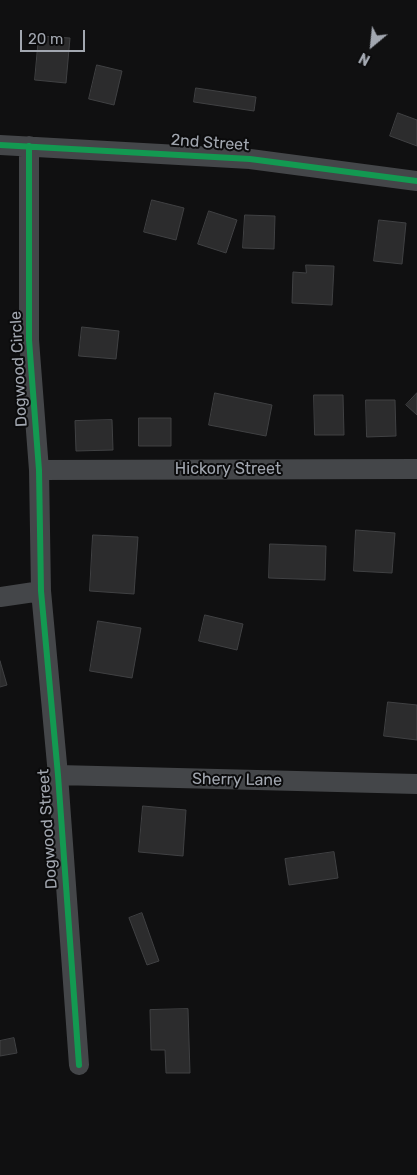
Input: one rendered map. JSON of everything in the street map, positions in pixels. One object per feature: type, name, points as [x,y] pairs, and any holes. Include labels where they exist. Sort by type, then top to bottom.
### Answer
[{"type":"street","name":"2nd Street","points":[[0,145],[250,159],[417,181]]},
{"type":"street","name":"Dogwood Circle","points":[[28,146],[29,340],[39,470],[41,591]]},
{"type":"street","name":"Hickory Street","points":[[39,470],[417,469]]},
{"type":"street","points":[[0,597],[41,591]]},
{"type":"street","name":"Dogwood Street","points":[[41,591],[58,775],[79,1065]]},
{"type":"street","name":"Sherry Lane","points":[[58,775],[417,784]]},
{"type":"building","points":[[39,36],[70,38],[66,83],[35,80]]},
{"type":"building","points":[[97,65],[122,71],[114,105],[89,99]]},
{"type":"building","points":[[196,88],[256,97],[254,111],[194,102]]},
{"type":"building","points":[[398,113],[417,120],[417,146],[390,136]]},
{"type":"building","points":[[152,200],[184,208],[176,240],[144,232]]},
{"type":"building","points":[[209,211],[237,220],[226,253],[198,244]]},
{"type":"building","points":[[245,215],[275,216],[274,249],[243,248]]},
{"type":"building","points":[[379,220],[406,223],[402,264],[374,261]]},
{"type":"building","points":[[306,265],[334,266],[332,305],[292,303],[293,272],[306,273]]},
{"type":"building","points":[[82,327],[119,331],[116,359],[79,356]]},
{"type":"building","points":[[215,393],[272,405],[266,436],[209,425]]},
{"type":"building","points":[[417,393],[417,415],[406,405]]},
{"type":"building","points":[[314,395],[343,395],[344,435],[315,435]]},
{"type":"building","points":[[366,400],[395,400],[396,436],[367,437]]},
{"type":"building","points":[[139,418],[171,418],[171,446],[139,446]]},
{"type":"building","points":[[112,420],[113,450],[76,451],[75,421]]},
{"type":"building","points":[[356,530],[395,533],[392,573],[354,571]]},
{"type":"building","points":[[93,535],[138,537],[134,594],[90,591]]},
{"type":"building","points":[[270,544],[326,546],[325,580],[269,578]]},
{"type":"building","points":[[205,615],[243,624],[237,650],[199,641]]},
{"type":"building","points":[[98,621],[141,628],[132,678],[90,671]]},
{"type":"building","points":[[0,661],[7,685],[0,687]]},
{"type":"building","points":[[388,702],[417,705],[417,740],[384,736]]},
{"type":"building","points":[[143,806],[186,810],[183,856],[139,852]]},
{"type":"building","points":[[334,852],[338,878],[289,885],[285,859]]},
{"type":"building","points":[[142,913],[159,961],[147,965],[129,918]]},
{"type":"building","points":[[188,1009],[190,1073],[166,1073],[165,1050],[151,1050],[150,1010]]},
{"type":"building","points":[[14,1038],[17,1053],[0,1056],[0,1041]]},
{"type":"cycle path","points":[[0,145],[250,159],[417,181]]},
{"type":"cycle path","points":[[29,146],[29,340],[39,470],[41,591],[58,775],[79,1065]]}]
